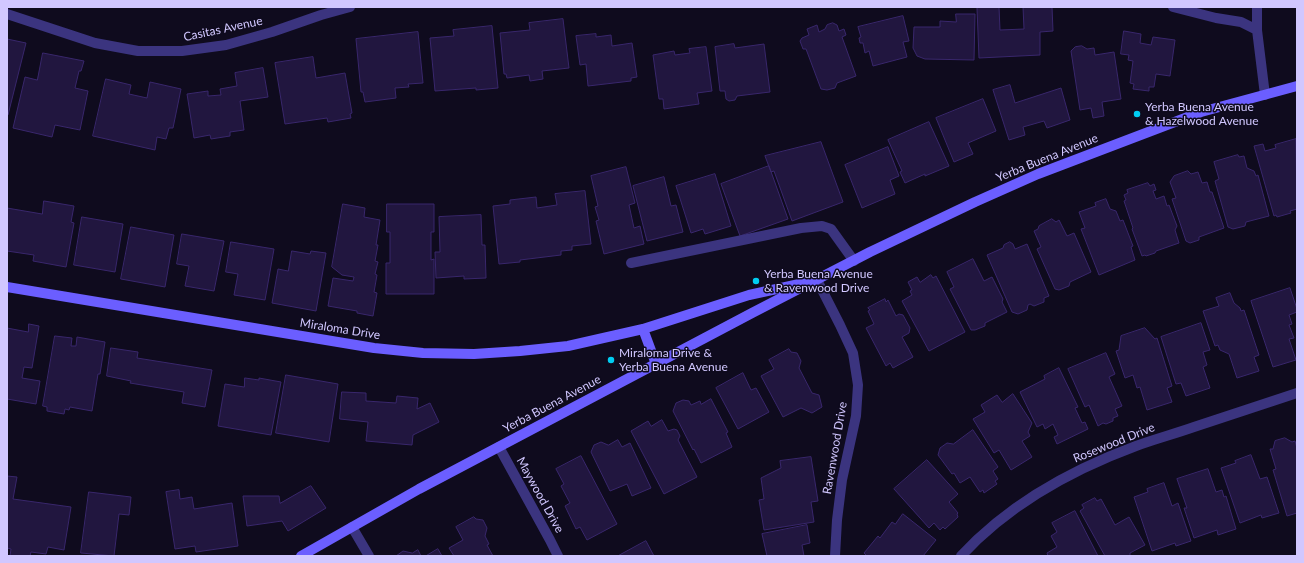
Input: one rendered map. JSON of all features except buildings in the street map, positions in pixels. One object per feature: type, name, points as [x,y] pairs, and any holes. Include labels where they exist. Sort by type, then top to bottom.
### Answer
[{"type":"street","name":"Casitas Avenue","points":[[7,14],[95,43],[138,51],[182,51],[226,45],[350,7]]},
{"type":"street","points":[[1173,7],[1216,18],[1241,22],[1257,30]]},
{"type":"street","points":[[1257,7],[1257,30],[1265,95]]},
{"type":"street","name":"Yerba Buena Avenue","points":[[302,556],[352,526],[758,310],[975,202],[1038,174],[1200,112],[1297,86]]},
{"type":"street","points":[[631,263],[801,228],[822,226],[831,229],[854,261]]},
{"type":"street","name":"Yerba Buena Avenue","points":[[669,320],[749,295],[817,280]]},
{"type":"street","name":"Ravenwood Drive","points":[[817,280],[853,354],[858,385],[856,416],[841,488],[835,556]]},
{"type":"street","name":"Miraloma Drive","points":[[7,287],[325,341],[423,353],[474,354],[568,346],[643,329],[669,320]]},
{"type":"street","points":[[643,329],[656,364]]},
{"type":"street","name":"Rosewood Drive","points":[[961,556],[977,539],[1014,509],[1052,484],[1093,464],[1135,446],[1297,393]]},
{"type":"street","name":"Maywood Drive","points":[[499,447],[558,556]]},
{"type":"street","points":[[352,526],[369,556]]},
{"type":"place","name":"Yerba Buena Avenue & Hazelwood Avenue","points":[[1137,114]]},
{"type":"place","name":"Yerba Buena Avenue & Ravenwood Drive","points":[[756,281]]},
{"type":"place","name":"Miraloma Drive & Yerba Buena Avenue","points":[[611,360]]}]
